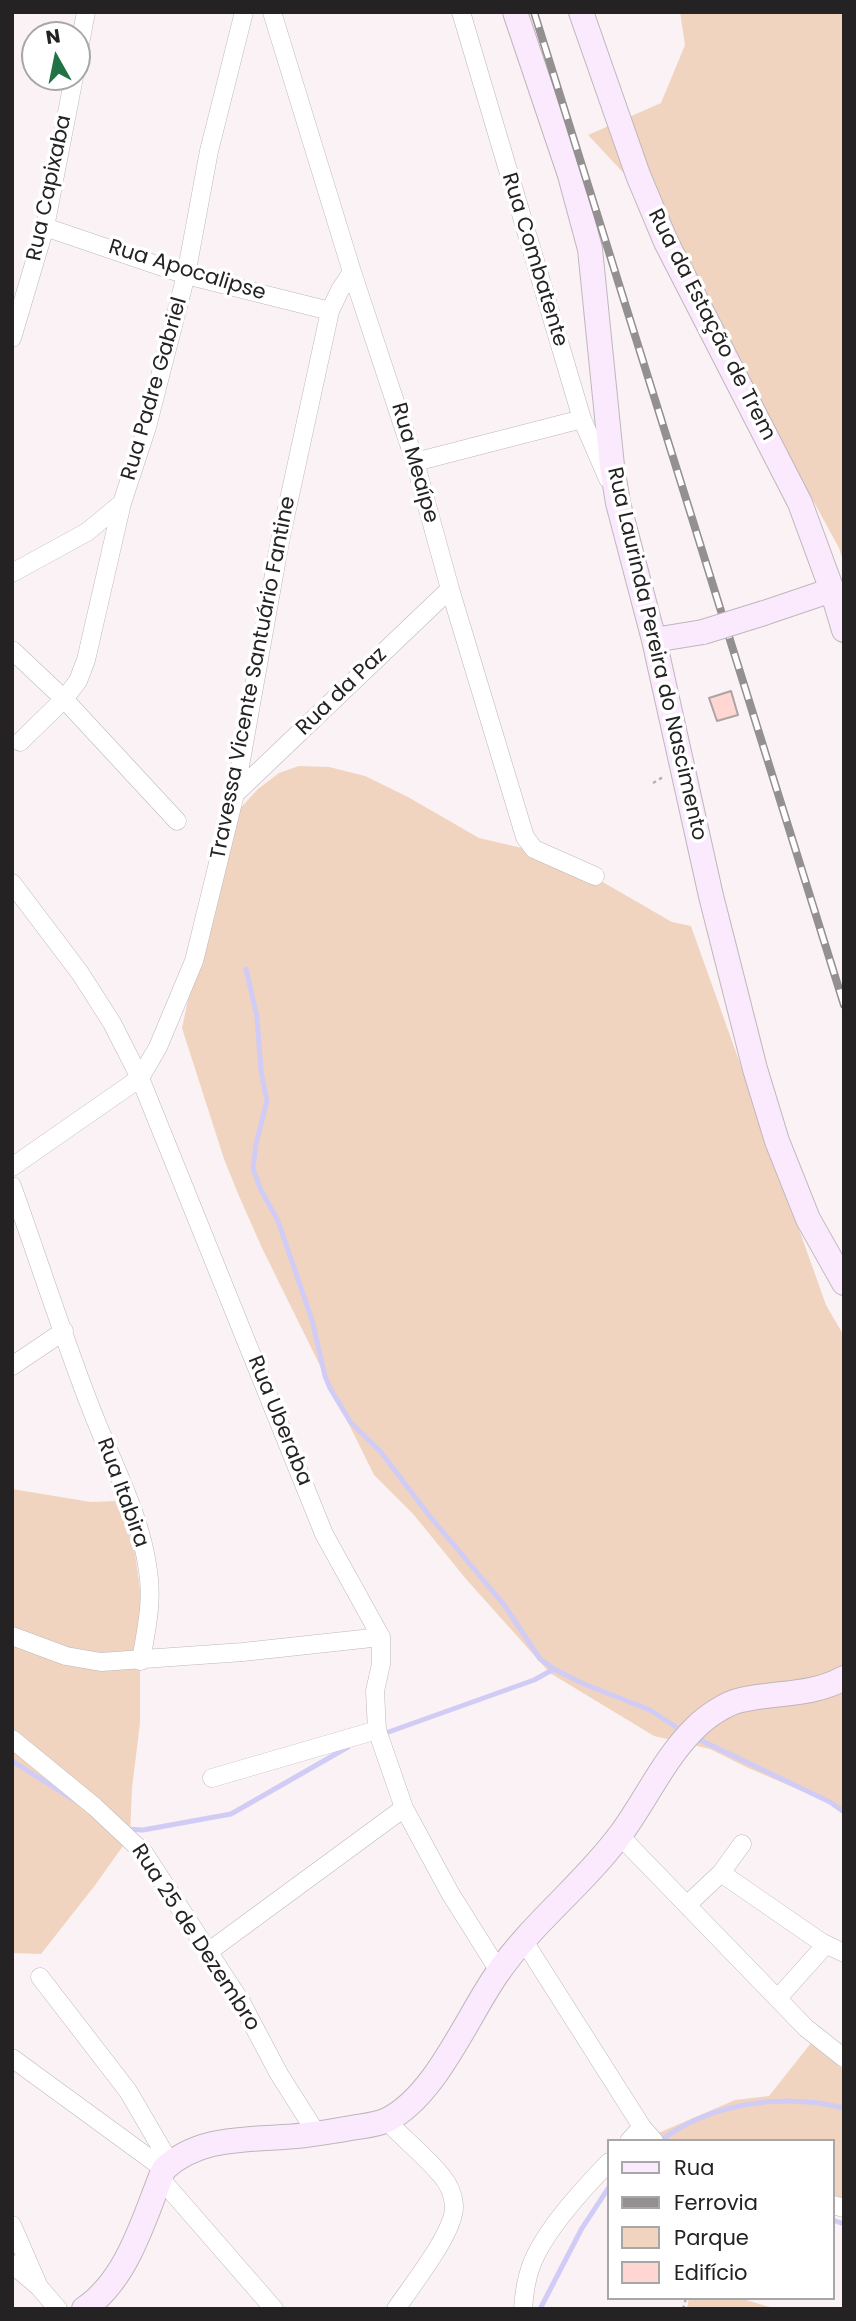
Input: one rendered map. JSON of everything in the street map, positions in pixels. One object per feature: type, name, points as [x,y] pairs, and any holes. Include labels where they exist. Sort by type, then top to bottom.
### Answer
[{"type":"street","name":"Rua Padre Gabriel","points":[[20,742],[64,699],[78,681],[86,660],[122,503],[147,427],[186,275],[209,151],[244,12]]},
{"type":"street","name":"Rua Meaípe","points":[[272,12],[352,272],[415,462],[450,589],[525,836],[534,849],[595,876]]},
{"type":"street","name":"Rua Combatente","points":[[461,12],[582,419],[618,503]]},
{"type":"street","name":"Rua Laurinda Pereira do Nascimento","points":[[515,12],[570,175],[590,249],[618,503],[654,640],[711,897],[755,1069],[777,1141],[808,1219],[844,1283]]},
{"type":"street","name":"Rua da Estação de Trem","points":[[581,12],[638,175],[666,242],[800,502],[844,630]]},
{"type":"street","name":"Rua Capixaba","points":[[12,338],[45,226],[71,91]]},
{"type":"street","name":"Rua Apocalipse","points":[[45,226],[186,275],[330,311]]},
{"type":"street","name":"Travessa Vicente Santuário Fantine","points":[[140,1078],[158,1047],[194,961],[235,794],[280,541],[330,311],[352,272]]},
{"type":"street","points":[[415,462],[582,419]]},
{"type":"street","points":[[12,573],[87,532],[122,503]]},
{"type":"street","name":"Rua da Paz","points":[[235,794],[450,589]]},
{"type":"street","points":[[654,640],[703,632],[832,590]]},
{"type":"street","points":[[12,650],[64,699],[177,821]]},
{"type":"street","name":"Rua Uberaba","points":[[12,883],[80,973],[112,1023],[140,1078],[324,1534],[381,1637]]},
{"type":"street","points":[[12,1167],[140,1078]]},
{"type":"street","name":"Rua Itabira","points":[[12,1186],[91,1409],[134,1514],[143,1544],[151,1602],[141,1661]]},
{"type":"street","points":[[12,1366],[64,1331]]},
{"type":"street","points":[[12,1636],[66,1656],[100,1662],[141,1661],[381,1637],[381,1664],[375,1691],[376,1730],[404,1808],[450,1893],[499,1971]]},
{"type":"street","points":[[84,2309],[92,2304],[115,2277],[133,2244],[164,2170],[202,2146],[227,2140],[317,2134],[387,2121],[411,2103],[435,2077],[499,1971],[528,1947],[620,1836],[668,1761],[696,1726],[738,1700],[785,1695],[831,1685],[844,1678]]},
{"type":"street","points":[[212,1778],[376,1730]]},
{"type":"street","name":"Rua 25 de Dezembro","points":[[12,1739],[95,1807],[144,1853],[242,2002],[279,2074],[317,2134]]},
{"type":"street","points":[[208,1952],[404,1808]]},
{"type":"street","points":[[620,1836],[806,2028],[844,2058]]},
{"type":"street","points":[[688,1904],[721,1873],[742,1844]]},
{"type":"street","points":[[721,1873],[821,1942],[844,1953]]},
{"type":"street","points":[[778,1998],[821,1951],[821,1942]]},
{"type":"street","points":[[528,1947],[648,2134]]},
{"type":"street","points":[[40,1977],[128,2091],[164,2170],[274,2309]]},
{"type":"street","points":[[12,2058],[164,2170]]},
{"type":"street","points":[[387,2121],[442,2175],[450,2188],[454,2207],[448,2229],[435,2253],[396,2309]]},
{"type":"street","points":[[523,2309],[532,2264],[576,2196],[608,2163]]},
{"type":"street","points":[[12,2225],[39,2287]]},
{"type":"street","points":[[12,2264],[39,2287],[58,2309]]},
{"type":"green space","points":[[680,12],[844,12],[844,564],[839,548],[738,363],[663,215],[588,135],[661,103],[685,45]]},
{"type":"green space","points":[[299,766],[329,767],[365,776],[479,838],[526,849],[587,873],[672,922],[691,926],[826,1305],[844,1336],[844,1809],[710,1749],[654,1736],[550,1673],[466,1579],[414,1515],[374,1475],[239,1196],[224,1159],[182,1028],[234,815],[258,789],[279,773]]},
{"type":"green space","points":[[12,1489],[91,1502],[115,1501],[124,1510],[132,1532],[140,1589],[140,1723],[132,1788],[130,1836],[41,1954],[12,1953]]},
{"type":"green space","points":[[811,2043],[844,2070],[844,2201],[835,2199],[835,2139],[661,2139],[656,2134],[735,2100],[769,2096]]},
{"type":"green space","points":[[689,2300],[746,2300],[770,2307],[770,2309],[687,2309]]},
{"type":"building","points":[[731,691],[738,715],[717,721],[709,698]]},
{"type":"waterway","points":[[246,969],[257,1017],[261,1071],[267,1101],[256,1144],[253,1169],[278,1221],[312,1320],[330,1388],[351,1423],[380,1451],[428,1514],[505,1606],[540,1659],[584,1684],[650,1710],[682,1731]]},
{"type":"waterway","points":[[383,1734],[534,1680],[554,1669]]},
{"type":"waterway","points":[[694,1737],[830,1802],[844,1812]]},
{"type":"waterway","points":[[125,1829],[143,1830],[231,1814],[348,1747]]},
{"type":"waterway","points":[[12,1761],[74,1800]]},
{"type":"waterway","points":[[663,2139],[702,2117],[748,2104],[796,2101],[844,2108]]},
{"type":"waterway","points":[[540,2309],[582,2228],[608,2189]]},
{"type":"waterway","points":[[835,2221],[844,2224]]},
{"type":"railway","points":[[534,12],[844,1005]]}]
